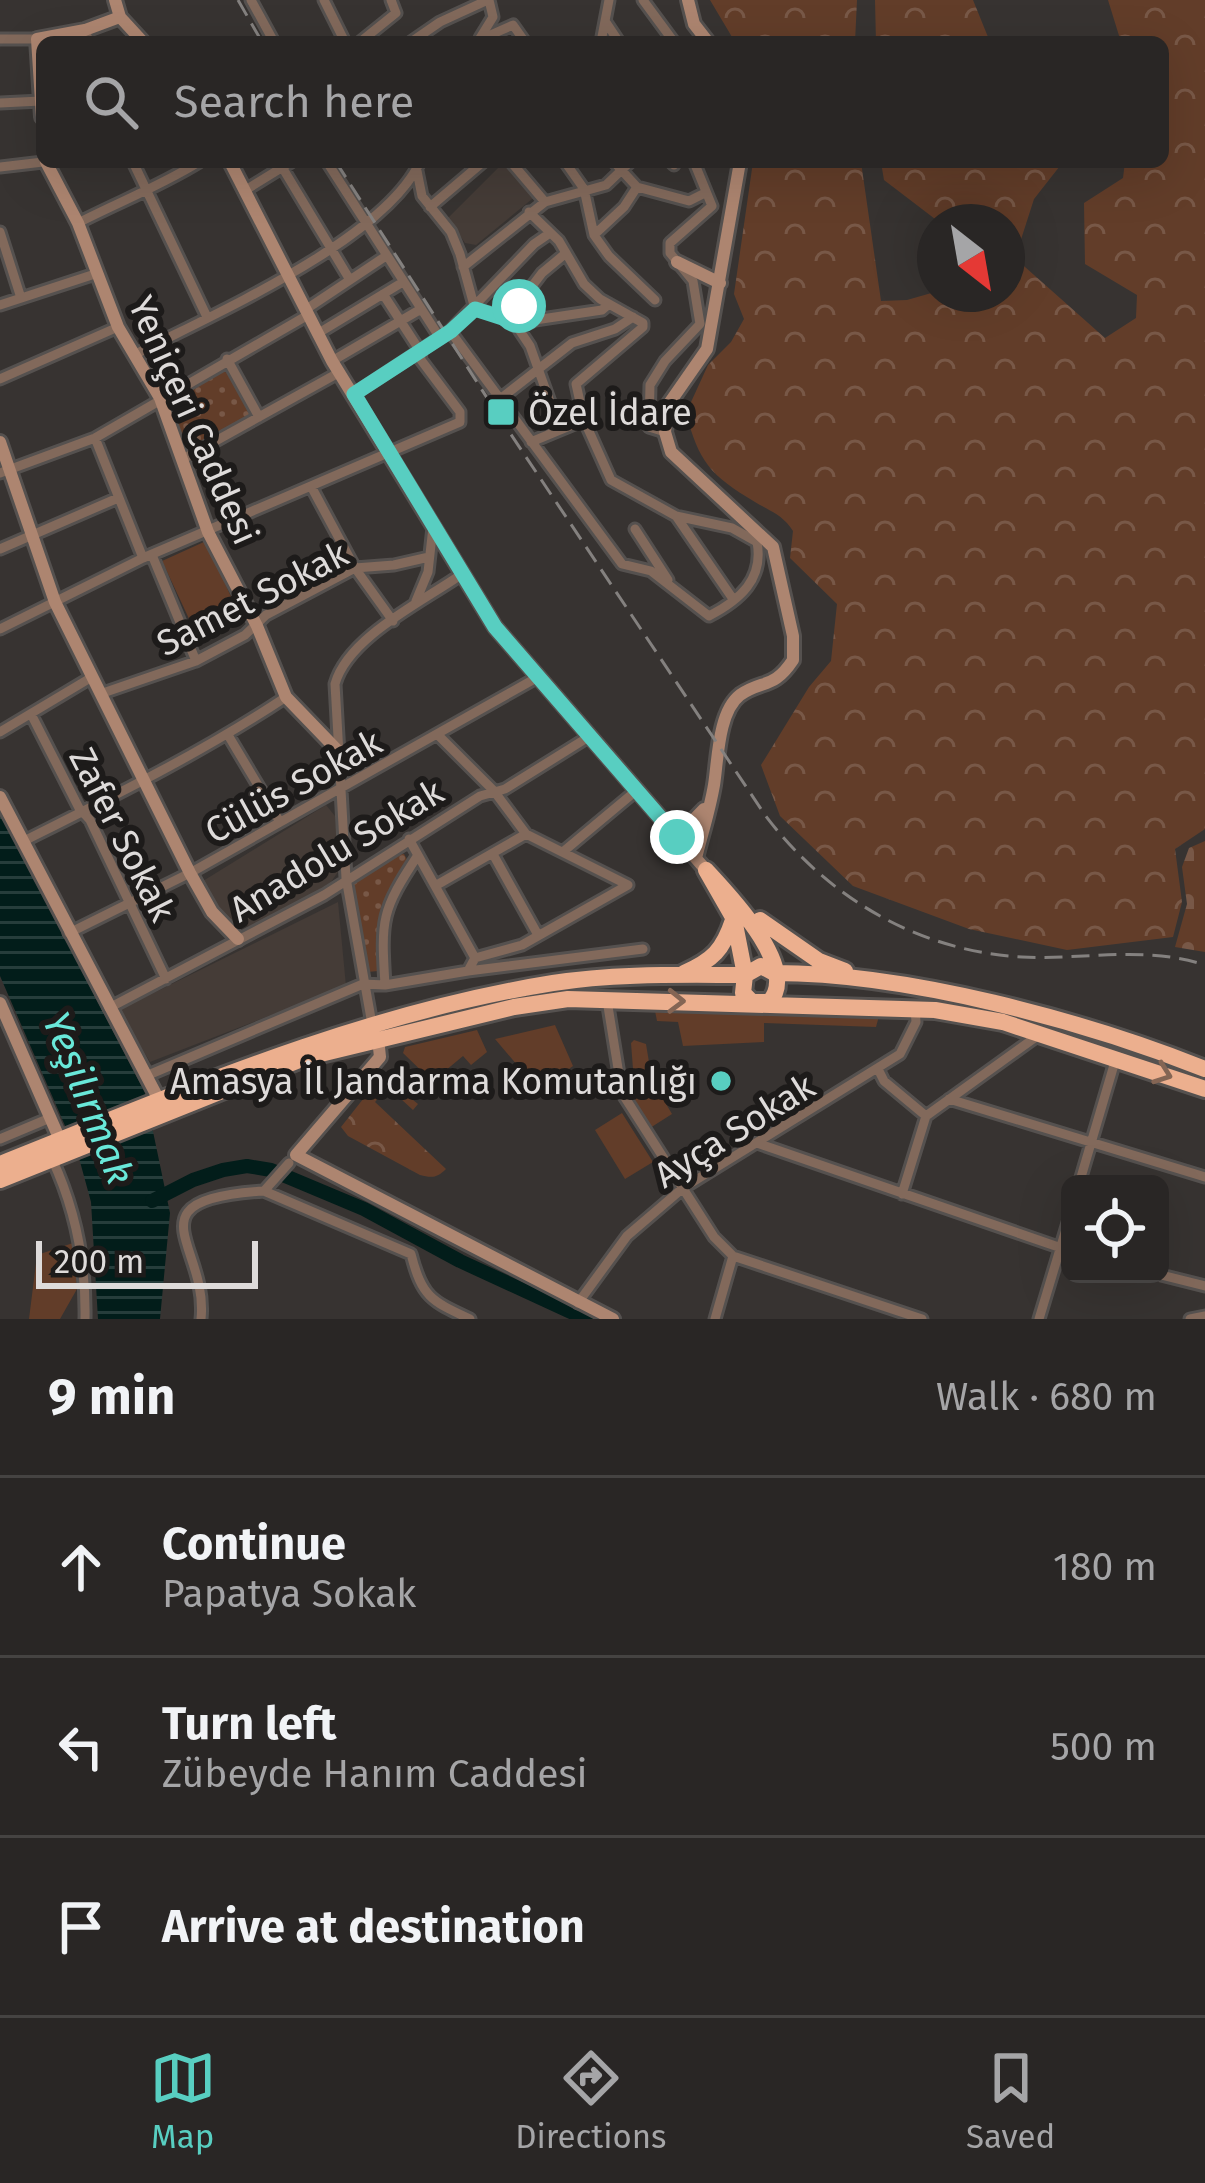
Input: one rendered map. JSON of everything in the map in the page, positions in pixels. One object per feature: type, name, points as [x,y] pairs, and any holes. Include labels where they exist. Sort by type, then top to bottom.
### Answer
[{"type":"highway","points":[[701,864],[760,930],[779,982],[777,993],[761,1004],[743,993],[745,975],[734,920],[701,864]]},
{"type":"highway","points":[[701,864],[772,931],[819,961],[868,980]]},
{"type":"highway","points":[[680,974],[709,962],[723,948],[734,920]]},
{"type":"highway","points":[[0,1164],[66,1143],[155,1104],[375,1031],[555,982],[745,975],[761,966],[774,973],[868,980],[989,1003],[1122,1038],[1205,1069]]},
{"type":"highway","points":[[375,1031],[568,999],[915,1009],[1003,1022],[1205,1089]]},
{"type":"highway","points":[[0,1180],[52,1159],[66,1143]]},
{"type":"street","points":[[115,0],[120,17],[137,36]]},
{"type":"street","points":[[251,0],[271,36]]},
{"type":"street","points":[[324,0],[342,36]]},
{"type":"street","points":[[367,36],[396,13],[391,0]]},
{"type":"street","points":[[420,36],[489,0],[493,17],[481,36]]},
{"type":"street","points":[[602,36],[609,0]]},
{"type":"street","points":[[644,0],[670,36]]},
{"type":"street","points":[[688,0],[703,36]]},
{"type":"street","points":[[87,36],[120,17]]},
{"type":"street","points":[[604,20],[615,36]]},
{"type":"street","points":[[489,36],[513,25],[521,36]]},
{"type":"street","points":[[0,39],[36,39]]},
{"type":"street","points":[[0,103],[36,101]]},
{"type":"street","points":[[0,167],[36,163]]},
{"type":"street","name":"Yeniçeri Caddesi","points":[[48,168],[78,223],[118,327],[160,398],[208,532],[257,626],[286,697],[340,753]]},
{"type":"street","points":[[136,168],[207,317]]},
{"type":"street","points":[[78,223],[188,168]]},
{"type":"street","points":[[233,168],[317,334],[495,627],[701,864]]},
{"type":"street","points":[[244,191],[278,168]]},
{"type":"street","points":[[286,168],[350,280]]},
{"type":"street","points":[[331,168],[440,338]]},
{"type":"street","points":[[134,355],[288,275],[365,223],[404,189],[414,168]]},
{"type":"street","points":[[417,168],[422,196],[451,232],[475,309]]},
{"type":"street","points":[[430,206],[476,168]]},
{"type":"street","points":[[516,168],[545,202]]},
{"type":"street","points":[[570,168],[584,189],[594,235],[609,256],[656,300]]},
{"type":"street","points":[[463,267],[529,212],[545,202],[606,184],[619,168]]},
{"type":"street","points":[[624,168],[637,187],[689,201],[705,193]]},
{"type":"street","points":[[665,432],[649,427],[650,385],[665,361],[700,324],[693,281],[670,253],[670,243],[712,206],[696,168]]},
{"type":"street","points":[[701,864],[719,738],[732,706],[740,695],[771,685],[793,659],[793,636],[772,547],[671,452],[665,432],[668,405],[706,349],[739,168]]},
{"type":"street","points":[[594,235],[624,207],[637,187]]},
{"type":"street","points":[[529,212],[550,232],[584,284],[642,322],[643,327],[576,384],[584,420],[611,480],[676,516],[732,528],[772,547]]},
{"type":"street","points":[[0,232],[21,298]]},
{"type":"street","points":[[354,394],[451,331],[550,232]]},
{"type":"street","points":[[506,319],[534,282],[566,253]]},
{"type":"street","points":[[4,471],[95,438],[155,406],[160,398],[306,312],[386,256]]},
{"type":"street","points":[[677,262],[720,284]]},
{"type":"street","points":[[0,305],[98,273]]},
{"type":"street","points":[[317,334],[403,282]]},
{"type":"street","points":[[0,629],[147,556],[390,455],[463,419],[421,361],[420,351],[383,295]]},
{"type":"street","points":[[518,328],[602,310],[609,304]]},
{"type":"street","points":[[519,306],[534,321]]},
{"type":"street","points":[[185,458],[259,417],[421,309]]},
{"type":"street","points":[[475,309],[518,328],[538,367],[560,430]]},
{"type":"street","points":[[500,399],[572,343],[615,329],[633,317]]},
{"type":"street","points":[[0,379],[118,327]]},
{"type":"street","points":[[451,331],[622,564],[651,571],[709,616],[757,577],[757,542]]},
{"type":"street","points":[[227,359],[259,417]]},
{"type":"street","points":[[531,442],[584,420]]},
{"type":"street","points":[[95,438],[118,498],[196,662]]},
{"type":"street","points":[[0,442],[4,471],[55,602],[190,874],[212,912],[238,939]]},
{"type":"street","points":[[312,488],[355,568],[393,621]]},
{"type":"street","points":[[0,548],[118,498]]},
{"type":"street","points":[[676,516],[733,599]]},
{"type":"street","points":[[409,610],[420,595],[433,527]]},
{"type":"street","points":[[635,529],[673,587]]},
{"type":"street","name":"Samet Sokak","points":[[100,694],[196,662],[257,626],[266,615],[355,568],[430,557]]},
{"type":"street","points":[[267,1187],[380,1058],[346,878],[335,684],[340,665],[355,647],[462,574]]},
{"type":"street","points":[[0,732],[92,677]]},
{"type":"street","name":"Cülüs Sokak","points":[[69,933],[190,874],[538,677]]},
{"type":"street","points":[[24,841],[144,782],[286,697]]},
{"type":"street","name":"Zafer Sokak","points":[[31,714],[91,820],[166,979]]},
{"type":"street","points":[[437,734],[494,791],[526,834],[628,884],[522,944],[475,958],[468,971]]},
{"type":"street","points":[[228,735],[280,822]]},
{"type":"street","name":"Anadolu Sokak","points":[[109,1008],[309,904],[409,839],[505,789],[590,736]]},
{"type":"street","points":[[564,851],[637,790]]},
{"type":"street","points":[[0,797],[146,1076],[155,1104]]},
{"type":"street","points":[[677,837],[709,803]]},
{"type":"street","points":[[435,886],[526,834]]},
{"type":"street","points":[[409,839],[475,958]]},
{"type":"street","points":[[385,985],[381,927],[393,893],[418,855]]},
{"type":"street","points":[[494,856],[538,935]]},
{"type":"street","points":[[146,1076],[363,984],[385,985],[643,949]]},
{"type":"street","points":[[607,1000],[622,1094],[714,1238],[733,1256],[921,1319]]},
{"type":"street","points":[[0,1003],[50,1118],[66,1143]]},
{"type":"street","name":"Ayça Sokak","points":[[578,1303],[627,1236],[683,1188],[900,1054],[916,1022],[915,1009]]},
{"type":"street","points":[[902,1194],[926,1116],[1040,1034]]},
{"type":"street","points":[[1082,1175],[1116,1058]]},
{"type":"street","points":[[879,1071],[884,1081],[926,1116]]},
{"type":"street","points":[[949,1100],[1205,1177]]},
{"type":"street","points":[[0,1139],[50,1118]]},
{"type":"street","points":[[757,1143],[1061,1249]]},
{"type":"street","points":[[52,1159],[77,1227],[86,1319]]},
{"type":"street","points":[[292,1159],[613,1319]]},
{"type":"street","points":[[202,1319],[201,1292],[182,1236],[187,1214],[222,1194],[267,1187],[411,1254],[417,1279],[430,1300],[470,1319]]},
{"type":"street","points":[[715,1319],[733,1256]]},
{"type":"street","points":[[1039,1319],[1061,1261]]},
{"type":"street","points":[[1169,1277],[1205,1286]]},
{"type":"street","points":[[869,1319],[874,1304]]},
{"type":"street","points":[[1190,1319],[1205,1316]]},
{"type":"shaded area","points":[[498,168],[510,168],[537,195],[476,245],[465,243],[448,218]]},
{"type":"shaded area","points":[[326,805],[335,816],[340,869],[331,882],[267,924],[249,926],[224,918],[203,881]]},
{"type":"shaded area","points":[[338,902],[346,986],[150,1062],[119,1010]]},
{"type":"green space","points":[[710,0],[857,0],[855,36],[731,36]]},
{"type":"green space","points":[[875,0],[973,0],[988,36],[876,36]]},
{"type":"green space","points":[[1108,0],[1205,0],[1205,829],[1175,849],[1182,902],[1173,937],[1067,950],[969,929],[853,886],[780,816],[761,765],[809,687],[831,661],[837,604],[790,558],[793,531],[785,521],[727,484],[708,466],[686,413],[708,365],[731,342],[744,319],[734,294],[752,168],[862,168],[881,301],[917,297],[917,312],[1025,312],[1025,267],[1105,338],[1136,318],[1137,295],[1085,264],[1084,203],[1123,178],[1124,168],[1169,168],[1169,36],[1119,36]]},
{"type":"green space","points":[[882,168],[1058,168],[1034,199],[1025,227],[1025,204],[917,205],[884,180]]},
{"type":"green space","points":[[219,370],[228,373],[251,409],[251,417],[187,448],[167,406],[169,398]]},
{"type":"green space","points":[[206,541],[241,619],[198,638],[162,561]]},
{"type":"green space","points":[[1205,841],[1205,952],[1175,947],[1187,904],[1182,867],[1189,848]]},
{"type":"green space","points":[[399,854],[409,863],[382,914],[378,971],[367,972],[352,881]]},
{"type":"green space","points":[[655,1011],[879,1016],[876,1027],[764,1023],[764,1042],[683,1046],[678,1022],[657,1021]]},
{"type":"green space","points":[[555,1025],[573,1066],[539,1091],[495,1039]]},
{"type":"green space","points":[[477,1030],[487,1052],[471,1065],[463,1056],[445,1071],[449,1078],[438,1087],[403,1053],[405,1047]]},
{"type":"green space","points":[[634,1040],[646,1044],[652,1080],[672,1114],[650,1128],[625,1073],[633,1069]]},
{"type":"green space","points":[[382,1075],[418,1104],[413,1110],[388,1087],[375,1102],[446,1169],[440,1174],[420,1175],[348,1136],[341,1127]]},
{"type":"green space","points":[[622,1113],[653,1162],[625,1179],[595,1130]]},
{"type":"green space","points":[[73,1243],[77,1289],[60,1319],[29,1319],[37,1255]]},
{"type":"water","name":"Yeşilırmak","points":[[0,813],[145,1093],[170,1213],[160,1319],[98,1319],[91,1202],[79,1158],[0,976]]},
{"type":"waterway","points":[[152,1201],[223,1170],[247,1166],[271,1170],[364,1209],[460,1261],[586,1319]]},
{"type":"railway","points":[[238,0],[259,36]]},
{"type":"railway","points":[[340,168],[765,815],[817,871],[877,915],[946,944],[983,953],[1022,957],[1137,954],[1205,965]]},
{"type":"place","name":"Özel İdare","points":[[501,412]]},
{"type":"place","name":"Amasya İl Jandarma Komutanlığı","points":[[721,1081]]},
{"type":"route","points":[[519,306],[506,319],[475,309],[451,331],[354,394],[495,627],[677,837]]}]
